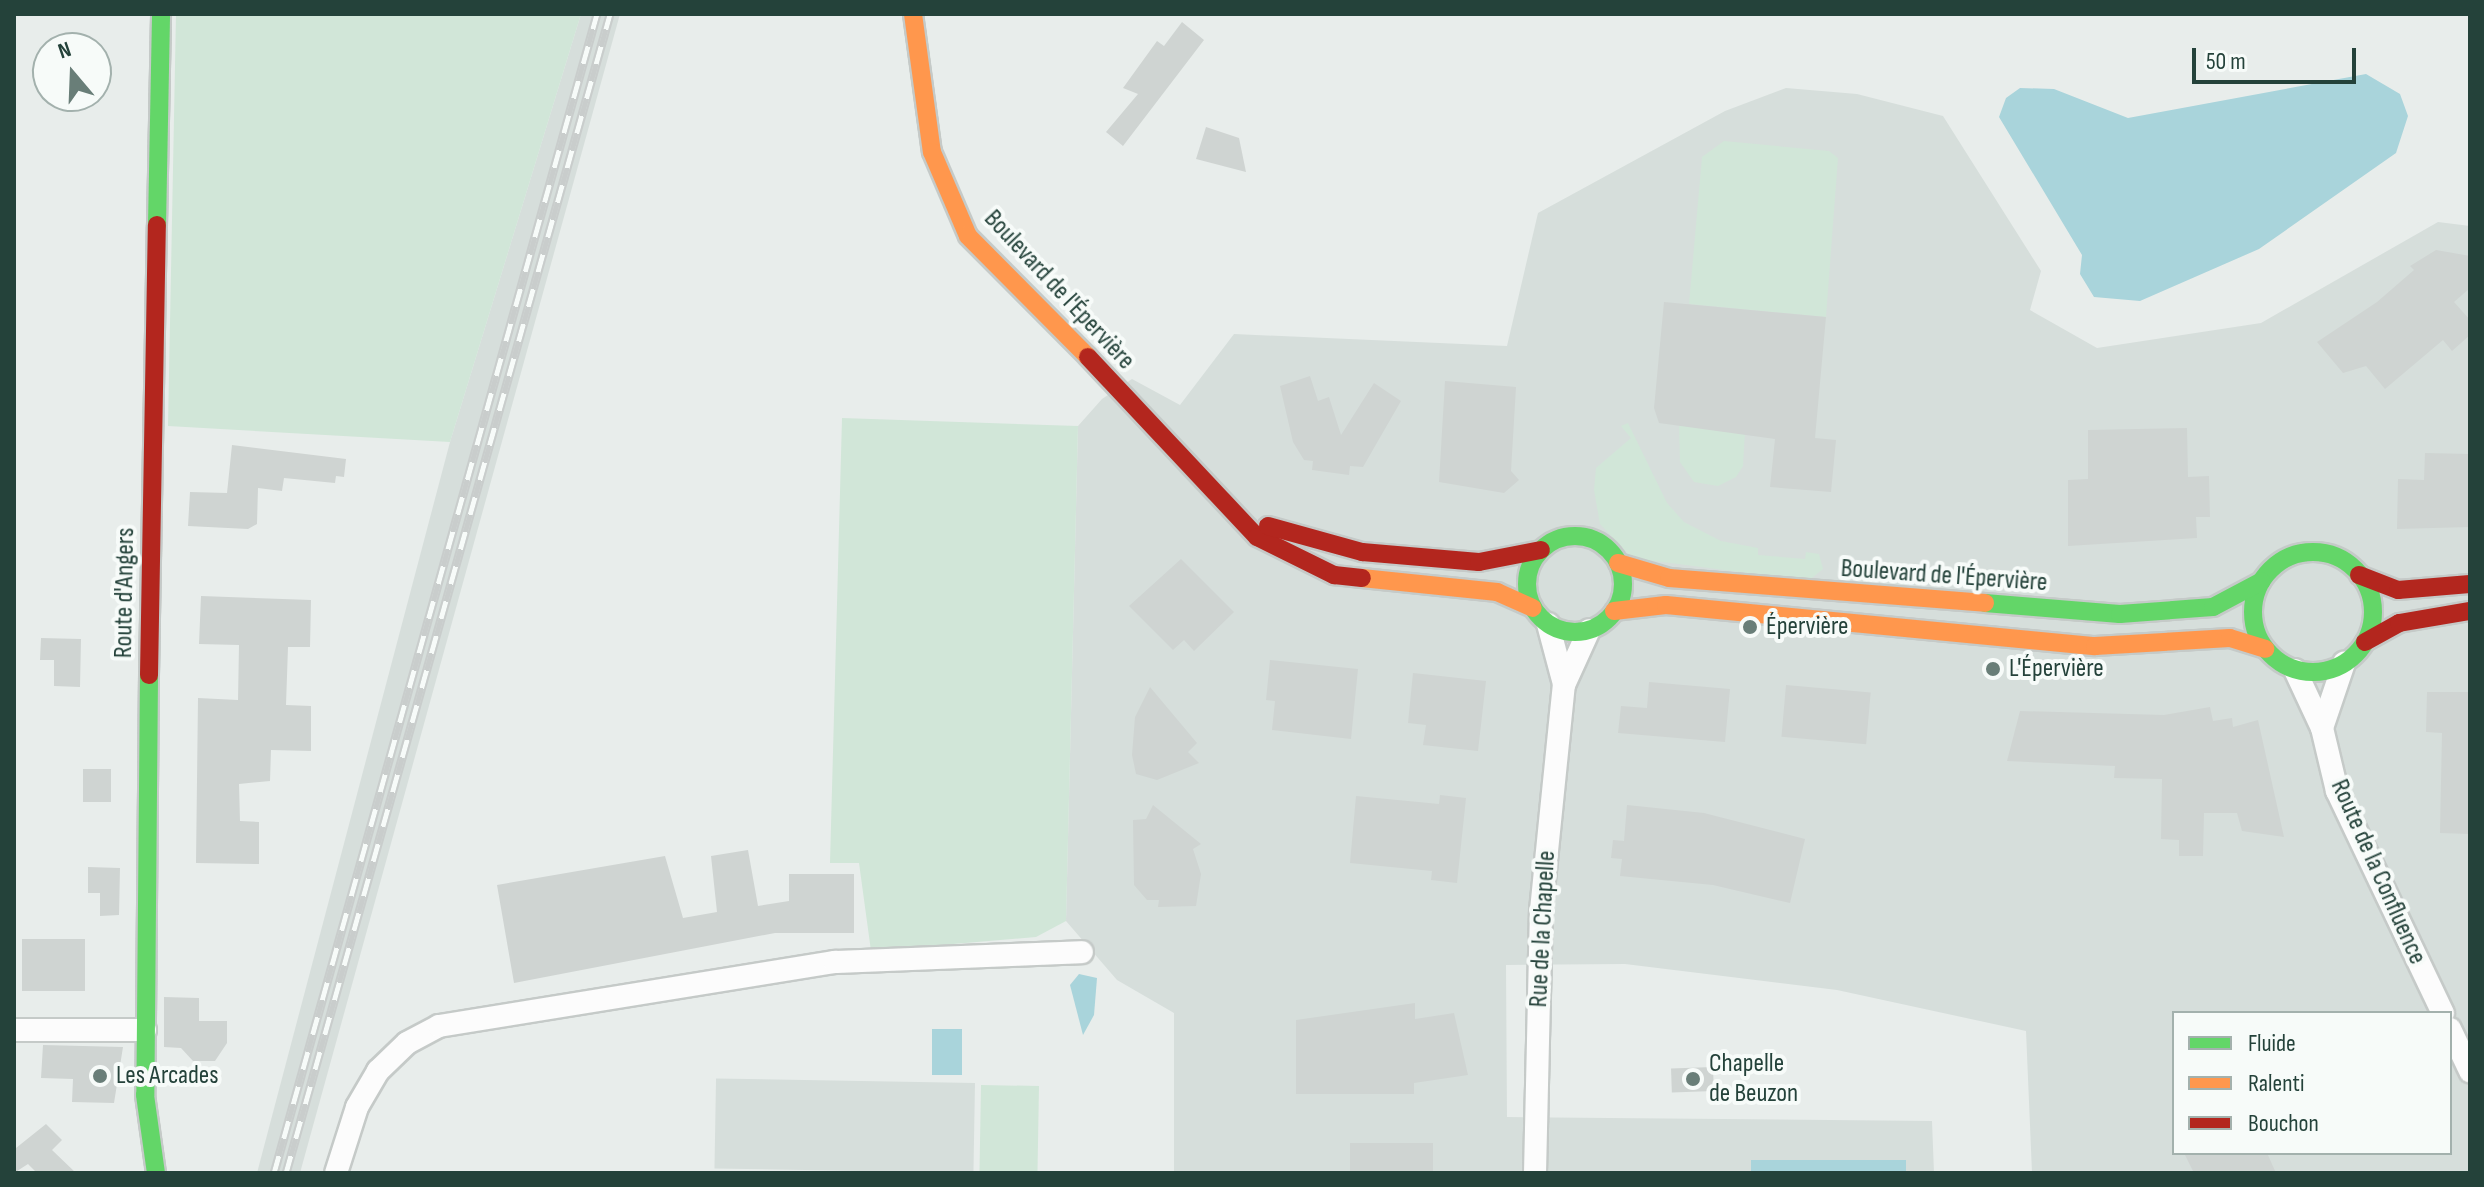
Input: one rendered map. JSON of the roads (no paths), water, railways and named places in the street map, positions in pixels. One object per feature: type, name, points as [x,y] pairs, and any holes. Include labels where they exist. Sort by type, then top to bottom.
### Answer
[{"type":"street","name":"Route d'Angers","points":[[156,1173],[146,1106],[145,1030],[161,14]]},
{"type":"street","name":"Boulevard de l'Épervière","points":[[913,14],[932,152],[968,236],[1240,512],[1257,537],[1314,568],[1359,580],[1497,592],[1540,616]]},
{"type":"street","name":"Boulevard de l'Épervière","points":[[1240,512],[1309,542],[1362,552],[1479,562],[1541,550]]},
{"type":"street","points":[[1582,536],[1603,545],[1618,563],[1623,587],[1614,611],[1589,630],[1540,616],[1527,578],[1541,550],[1560,538],[1582,536]]},
{"type":"street","points":[[2470,584],[2398,590],[2359,575],[2337,558],[2310,553],[2283,561],[2262,581],[2253,616],[2265,649],[2295,670],[2324,671],[2344,663],[2365,642],[2399,623],[2470,611]]},
{"type":"street","name":"Boulevard de l'Épervière","points":[[1618,563],[1669,578],[2120,614],[2213,607],[2262,581]]},
{"type":"street","points":[[2359,575],[2372,607],[2365,642]]},
{"type":"street","name":"Boulevard de l'Épervière","points":[[1614,611],[1666,605],[2095,646],[2230,638],[2265,649]]},
{"type":"street","name":"Rue de la Chapelle","points":[[1540,616],[1564,685]]},
{"type":"street","name":"Rue de la Chapelle","points":[[1535,1173],[1540,932],[1564,685],[1589,630]]},
{"type":"street","points":[[2322,728],[2344,663]]},
{"type":"street","name":"Route de la Confluence","points":[[2295,670],[2322,728],[2337,791],[2442,1011]]},
{"type":"street","points":[[336,1173],[357,1107],[378,1071],[407,1043],[439,1026],[835,962],[1082,952]]},
{"type":"street","points":[[14,1030],[145,1030]]},
{"type":"street","points":[[2452,1033],[2470,1071]]},
{"type":"water","points":[[2366,74],[2400,94],[2408,116],[2396,153],[2259,249],[2140,301],[2094,297],[2080,274],[2082,255],[1999,117],[2006,98],[2020,88],[2054,89],[2128,118]]},
{"type":"water","points":[[1079,974],[1097,978],[1094,1015],[1083,1035],[1070,985]]},
{"type":"water","points":[[932,1029],[962,1029],[962,1075],[932,1075]]},
{"type":"water","points":[[1751,1160],[1906,1160],[1906,1173],[1751,1173]]},
{"type":"railway","points":[[274,1173],[597,14]]},
{"type":"railway","points":[[286,1173],[610,14]]},
{"type":"place","name":"Épervière","points":[[1750,627]]},
{"type":"place","name":"L'Épervière","points":[[1993,669]]},
{"type":"place","name":"Les Arcades","points":[[100,1076]]},
{"type":"place","name":"Chapelle de Beuzon","points":[[1693,1079]]}]
